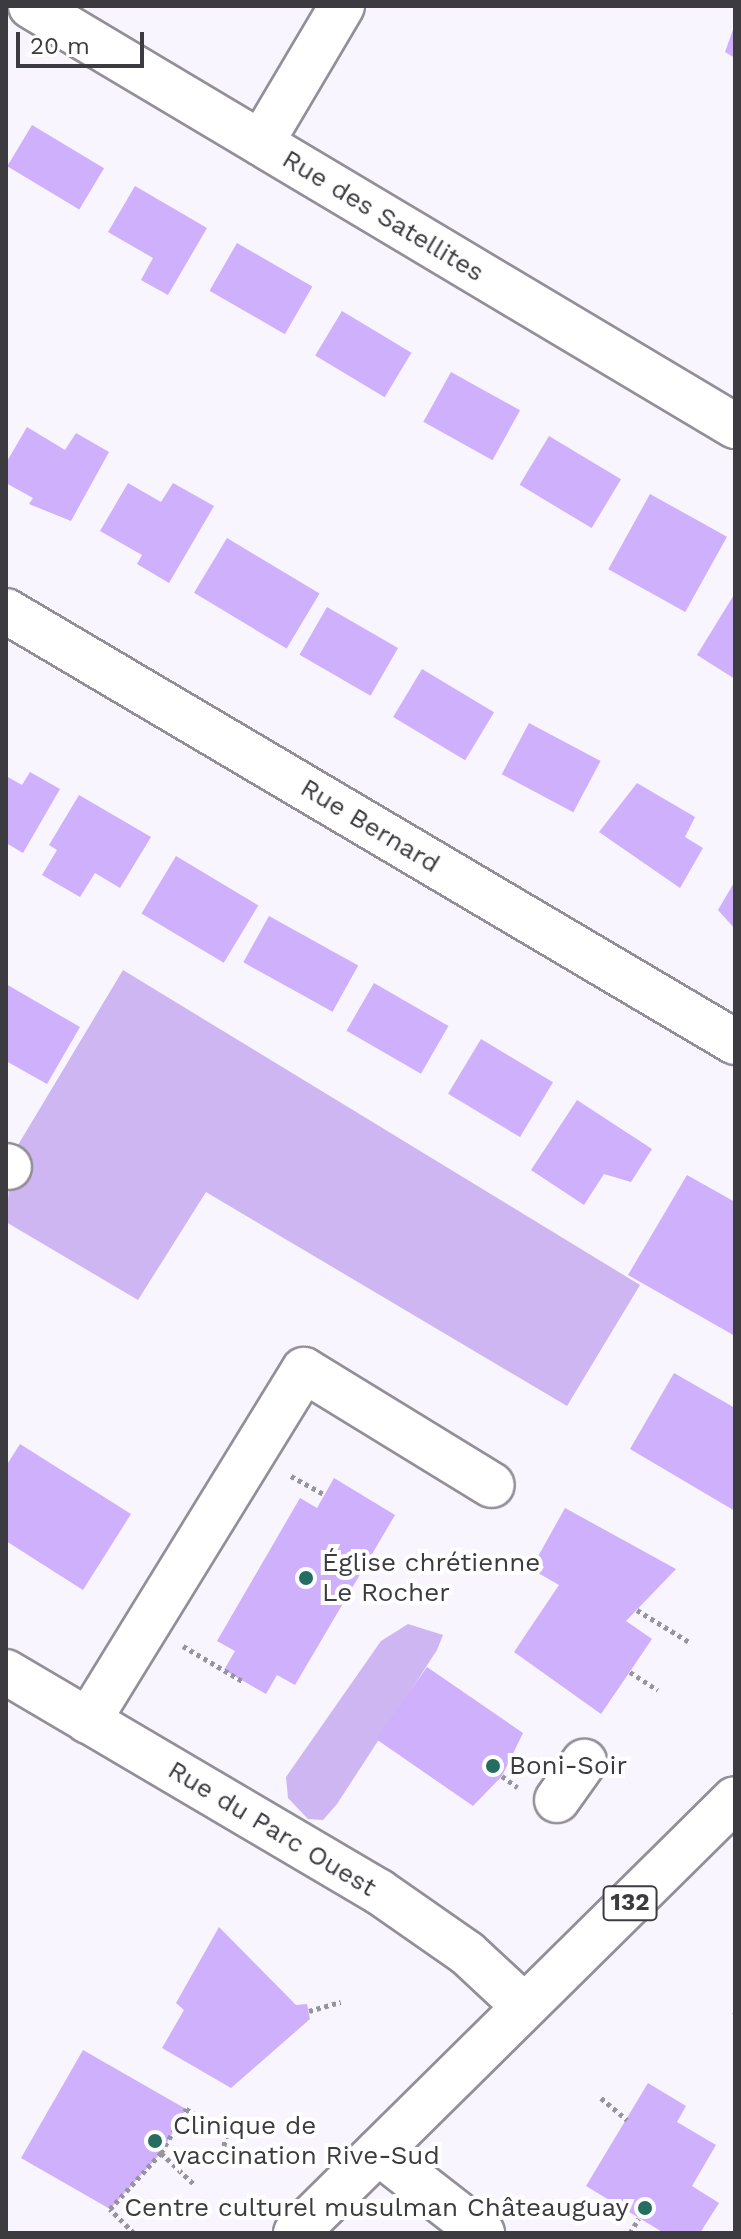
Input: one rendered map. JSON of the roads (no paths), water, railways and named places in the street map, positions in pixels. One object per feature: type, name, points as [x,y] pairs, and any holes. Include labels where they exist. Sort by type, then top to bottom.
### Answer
[{"type":"main road","name":"Rue des Satellites","points":[[31,6],[735,426]]},
{"type":"main road","points":[[261,143],[342,6]]},
{"type":"main road","name":"Rue Bernard","points":[[6,611],[735,1042]]},
{"type":"main road","points":[[88,1721],[304,1370],[492,1485]]},
{"type":"main road","name":"Rue du Parc Ouest","points":[[6,1672],[378,1891],[467,1953],[524,2006]]},
{"type":"main road","points":[[557,1800],[584,1762]]},
{"type":"main road","name":"132","points":[[296,2233],[735,1799]]},
{"type":"main road","points":[[378,2152],[482,2233]]},
{"type":"place","name":"Église chrétienne Le Rocher","points":[[306,1578]]},
{"type":"place","name":"Boni-Soir","points":[[493,1766]]},
{"type":"place","name":"Clinique de vaccination Rive-Sud","points":[[155,2141]]},
{"type":"place","name":"Centre culturel musulman Châteauguay","points":[[645,2208]]}]
